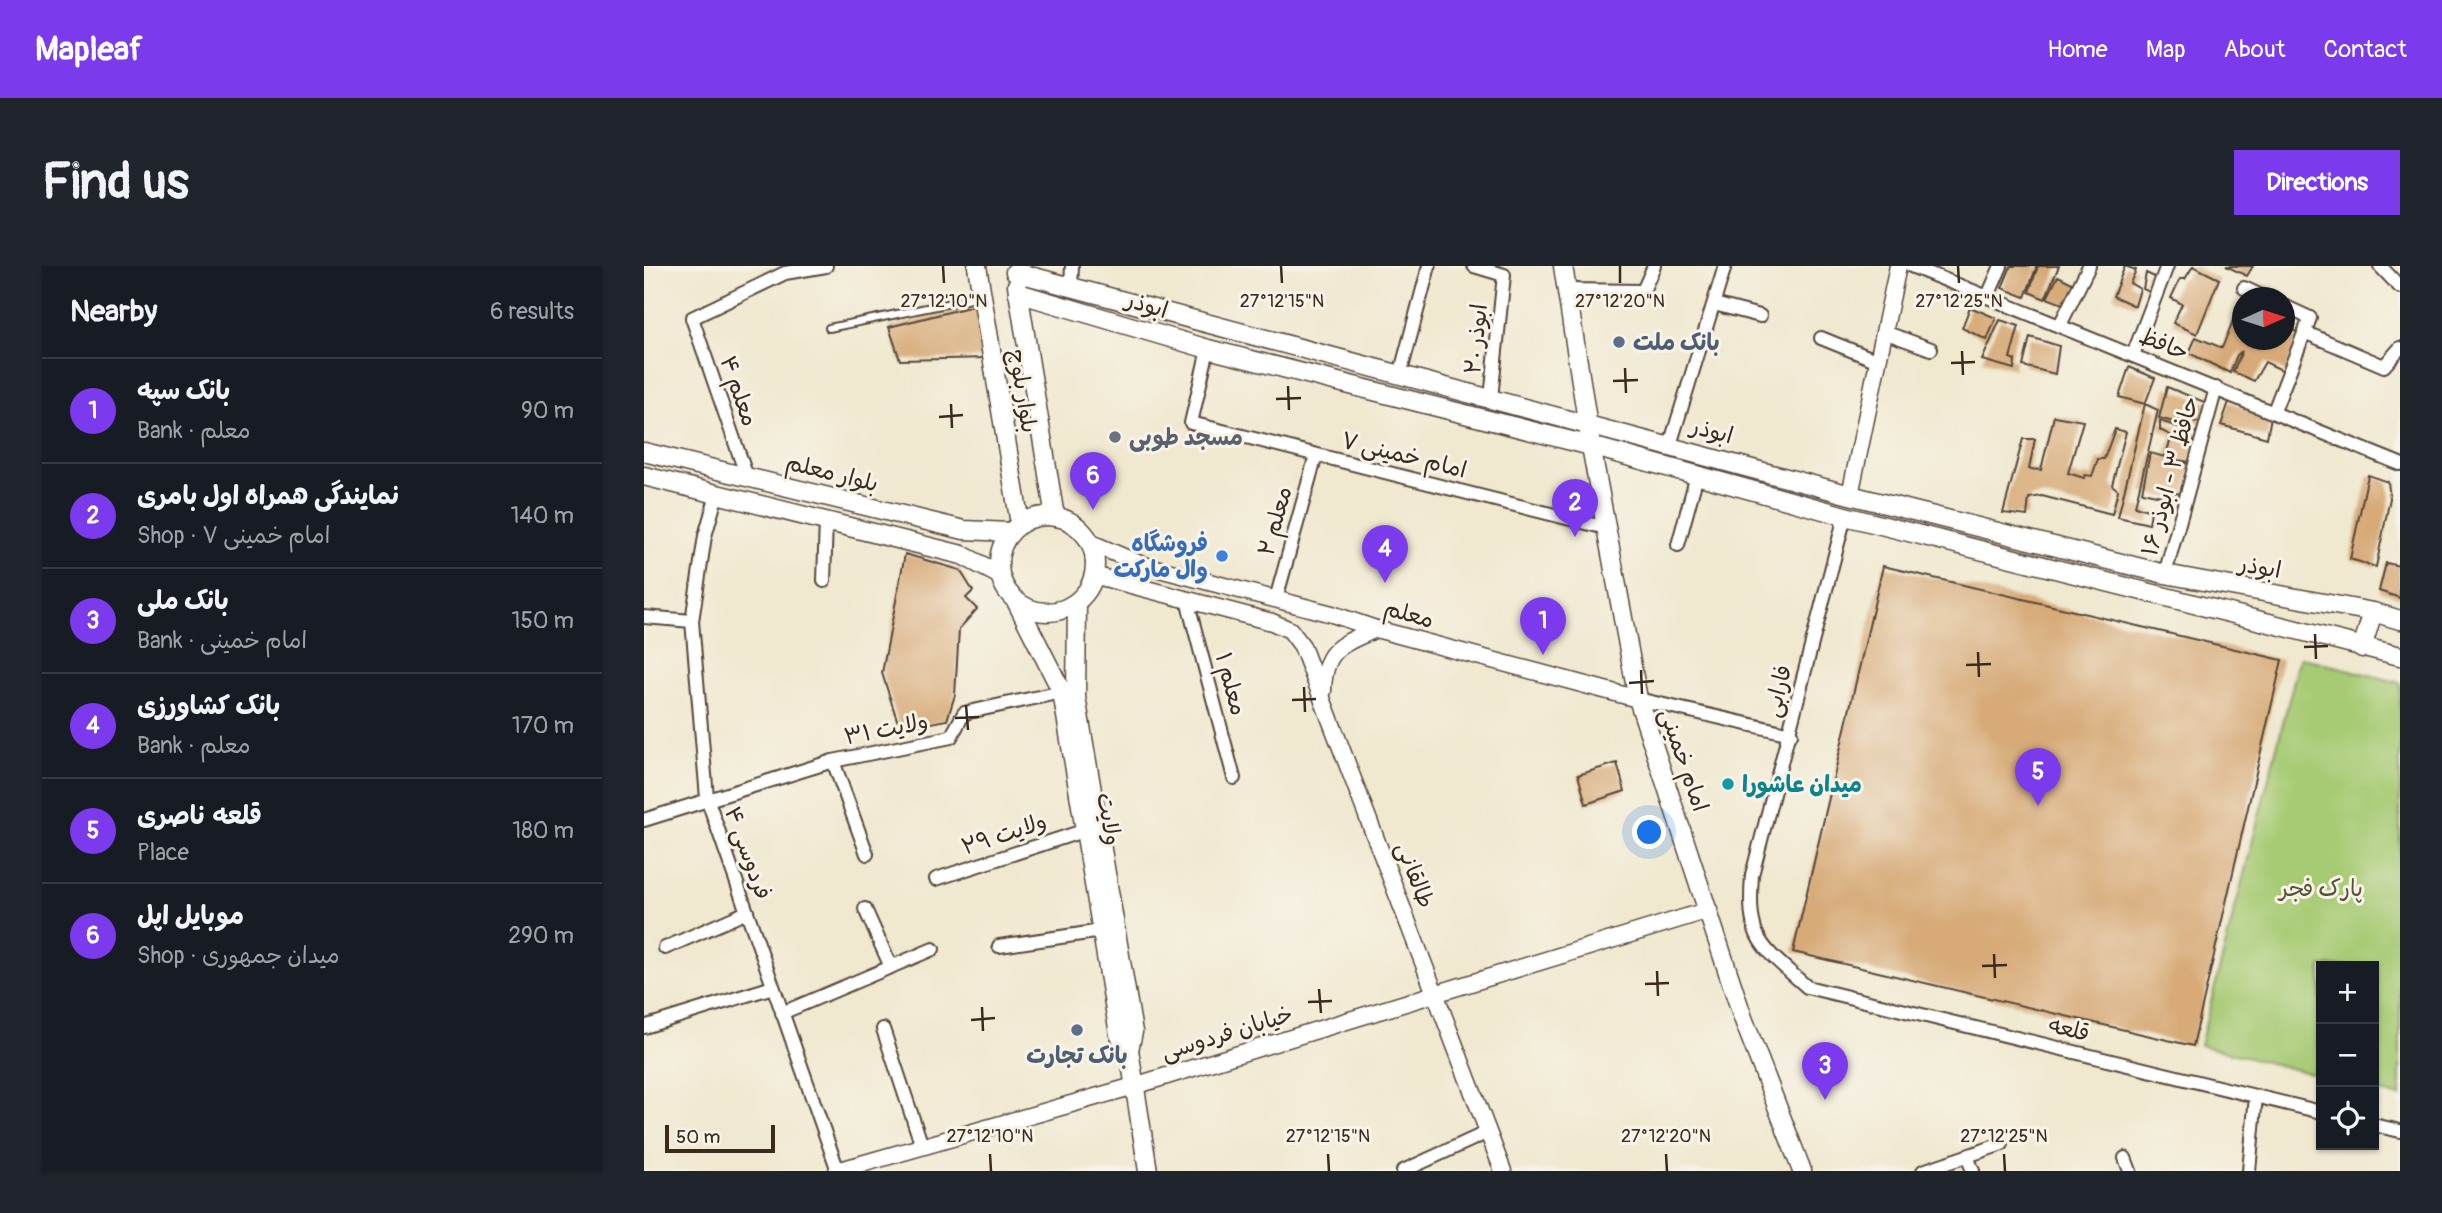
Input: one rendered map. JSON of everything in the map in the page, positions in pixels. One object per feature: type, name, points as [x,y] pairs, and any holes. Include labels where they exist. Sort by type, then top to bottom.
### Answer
[{"type":"main road","name":"بلوار بلوچ","points":[[977,266],[1015,528]]},
{"type":"main road","name":"امام خمینی","points":[[1563,266],[1591,446],[1638,699],[1743,1018],[1802,1171]]},
{"type":"main road","name":"بلوار بلوچ","points":[[1014,269],[1055,517]]},
{"type":"main road","name":"ابوذر","points":[[1014,269],[1071,287],[1587,422],[1850,495],[2165,575],[2373,612],[2400,620]]},
{"type":"main road","name":"ابوذر","points":[[1018,293],[1208,349],[1591,446],[1845,516],[2400,656]]},
{"type":"main road","name":"بلوار معلم","points":[[644,452],[964,530],[1015,528]]},
{"type":"main road","name":"بلوار معلم","points":[[644,476],[962,555],[1000,575]]},
{"type":"main road","points":[[1041,516],[1055,517],[1079,528],[1089,542],[1094,556],[1093,575],[1087,592],[1077,603],[1050,613],[1032,611],[1017,603],[1006,591],[1000,575],[999,558],[1015,528],[1041,516]]},
{"type":"main road","name":"ولایت","points":[[1017,603],[1069,694],[1133,1032],[1129,1050],[1148,1171]]},
{"type":"main road","points":[[1069,694],[1077,603]]},
{"type":"main road","points":[[2362,648],[2373,612]]},
{"type":"main road","name":"ولایت","points":[[1069,694],[1086,830],[1119,1034],[1129,1050]]},
{"type":"street","points":[[784,270],[826,266]]},
{"type":"street","points":[[1071,287],[1072,266]]},
{"type":"street","points":[[1400,375],[1429,266]]},
{"type":"street","name":"ابوذر ۲۰","points":[[1474,266],[1504,275],[1491,398]]},
{"type":"street","points":[[1567,290],[1643,291],[1654,266]]},
{"type":"street","points":[[1670,445],[1725,266]]},
{"type":"street","points":[[1850,495],[1898,266]]},
{"type":"street","name":"حافظ","points":[[1912,266],[2400,464]]},
{"type":"street","points":[[1988,296],[2001,266]]},
{"type":"street","points":[[2060,325],[2089,266]]},
{"type":"street","points":[[2133,355],[2167,266]]},
{"type":"street","points":[[2380,266],[2400,288]]},
{"type":"street","name":"معلم ۴","points":[[747,477],[692,318],[784,270]]},
{"type":"street","points":[[1714,304],[1760,316]]},
{"type":"street","points":[[2274,411],[2310,318],[2295,311]]},
{"type":"street","points":[[1884,332],[1931,349]]},
{"type":"street","points":[[2304,332],[2384,366],[2400,348]]},
{"type":"street","points":[[1821,338],[1878,361]]},
{"type":"street","name":"امام خمینی ۷","points":[[1208,349],[1191,423],[1606,528]]},
{"type":"street","name":"حافظ ۳ - ابوذر ۱۶","points":[[2165,575],[2216,388]]},
{"type":"street","name":"معلم ۲","points":[[1276,599],[1315,455]]},
{"type":"street","points":[[1678,545],[1697,475]]},
{"type":"street","name":"فردوسی ۴","points":[[717,494],[705,536],[692,621],[707,798],[838,1171]]},
{"type":"street","name":"فارابی","points":[[1807,987],[1763,947],[1754,932],[1749,912],[1752,875],[1791,734],[1845,516]]},
{"type":"street","points":[[824,581],[827,520]]},
{"type":"street","name":"معلم","points":[[1089,542],[1140,564],[1638,699]]},
{"type":"street","points":[[1093,575],[1187,600]]},
{"type":"street","name":"طالقانی","points":[[1187,600],[1259,618],[1290,630],[1302,646],[1503,1171]]},
{"type":"street","name":"معلم ۱","points":[[1187,600],[1234,778]]},
{"type":"street","points":[[644,617],[692,621]]},
{"type":"street","points":[[1323,697],[1324,668],[1331,655],[1344,643],[1376,629]]},
{"type":"street","name":"ولایت ۳۱","points":[[644,820],[707,798],[833,761],[951,737],[964,713],[1069,694]]},
{"type":"street","points":[[1638,699],[1791,734]]},
{"type":"street","points":[[833,761],[867,854]]},
{"type":"street","name":"ولایت ۲۹","points":[[936,878],[1086,830]]},
{"type":"street","points":[[865,909],[891,967]]},
{"type":"street","name":"خیابان فردوسی","points":[[838,1171],[1134,1086],[1709,910]]},
{"type":"street","points":[[665,948],[747,912]]},
{"type":"street","points":[[999,946],[1102,931]]},
{"type":"street","points":[[782,1013],[933,949]]},
{"type":"street","points":[[644,1027],[773,986]]},
{"type":"street","name":"قلعه","points":[[1807,987],[2316,1111]]},
{"type":"street","points":[[883,1029],[922,1146]]},
{"type":"street","points":[[2249,1171],[2256,1096]]},
{"type":"street","points":[[2379,1126],[2400,1131]]},
{"type":"street","points":[[1404,1171],[1488,1132]]},
{"type":"street","points":[[1923,1171],[2002,1144]]},
{"type":"street","points":[[1967,1156],[1973,1171]]},
{"type":"street","points":[[2125,1157],[2130,1171]]},
{"type":"lane","points":[[829,328],[982,296]]},
{"type":"green space","name":"پارک فجر","points":[[2300,657],[2400,683],[2400,1097],[2379,1091],[2379,961],[2316,961],[2316,1075],[2200,1045]]},
{"type":"building","points":[[2011,266],[2037,266],[2025,297],[2002,288]]},
{"type":"building","points":[[2038,266],[2059,266],[2045,299],[2029,292]]},
{"type":"building","points":[[2125,266],[2136,270],[2130,283],[2140,289],[2135,306],[2113,296]]},
{"type":"building","points":[[2193,266],[2219,279],[2197,334],[2173,323],[2182,304],[2171,298],[2180,279],[2185,279]]},
{"type":"building","points":[[2226,266],[2253,266],[2247,276]]},
{"type":"building","points":[[2146,273],[2159,279],[2154,294],[2143,289]]},
{"type":"building","points":[[2058,276],[2078,286],[2068,306],[2047,298]]},
{"type":"building","points":[[977,305],[989,358],[900,360],[889,327]]},
{"type":"building","points":[[1970,307],[1996,318],[1987,340],[1962,328]]},
{"type":"building","points":[[2000,320],[2019,326],[2010,358],[2015,360],[2014,369],[1982,360]]},
{"type":"building","points":[[2232,323],[2232,350],[2293,350],[2286,372],[2265,362],[2254,381],[2233,372],[2242,351],[2237,355],[2230,373],[2189,353],[2196,337],[2222,348]]},
{"type":"building","points":[[2030,337],[2059,346],[2055,374],[2023,366]]},
{"type":"building","points":[[2129,367],[2155,378],[2145,404],[2119,397]]},
{"type":"building","points":[[2167,387],[2207,403],[2202,423],[2185,419],[2186,416],[2181,414],[2177,423],[2159,418]]},
{"type":"building","points":[[2229,402],[2271,417],[2267,438],[2221,425]]},
{"type":"building","points":[[2145,404],[2158,410],[2135,506],[2151,511],[2149,524],[2118,517]]},
{"type":"building","points":[[2054,416],[2083,421],[2068,473],[2084,478],[2085,475],[2092,476],[2098,459],[2104,459],[2115,429],[2126,432],[2112,485],[2118,490],[2112,514],[2042,496],[2029,498],[2027,516],[2003,513],[2023,439],[2035,439],[2029,469],[2041,470]]},
{"type":"building","points":[[2160,421],[2197,433],[2191,462],[2169,459],[2192,465],[2185,495],[2172,492],[2171,498],[2142,492],[2150,453],[2165,457],[2172,436],[2160,430]]},
{"type":"building","points":[[2368,475],[2388,482],[2390,498],[2376,567],[2350,559]]},
{"type":"building","points":[[905,554],[960,570],[973,591],[966,598],[977,609],[959,629],[955,695],[947,720],[900,729],[882,673]]},
{"type":"building","points":[[2386,563],[2400,566],[2400,598],[2379,591]]},
{"type":"building","points":[[1883,566],[2282,660],[2193,1046],[1793,952]]},
{"type":"building","points":[[1617,763],[1625,791],[1586,804],[1578,775]]},
{"type":"place","name":"بانک ملت","points":[[1619,342]]},
{"type":"place","name":"مسجد طوبی","points":[[1115,437]]},
{"type":"place","name":"موبایل اپل","points":[[1093,510]]},
{"type":"place","name":"نمایندگی همراه اول بامری","points":[[1575,537]]},
{"type":"place","name":"فروشگاه وال مارکت","points":[[1222,556]]},
{"type":"place","name":"بانک کشاورزی","points":[[1385,583]]},
{"type":"place","name":"بانک سپه","points":[[1543,655]]},
{"type":"place","name":"میدان عاشورا","points":[[1728,784]]},
{"type":"place","name":"قلعه ناصری","points":[[2038,806]]},
{"type":"place","name":"بانک تجارت","points":[[1077,1030]]},
{"type":"place","name":"بانک ملی","points":[[1825,1100]]}]
